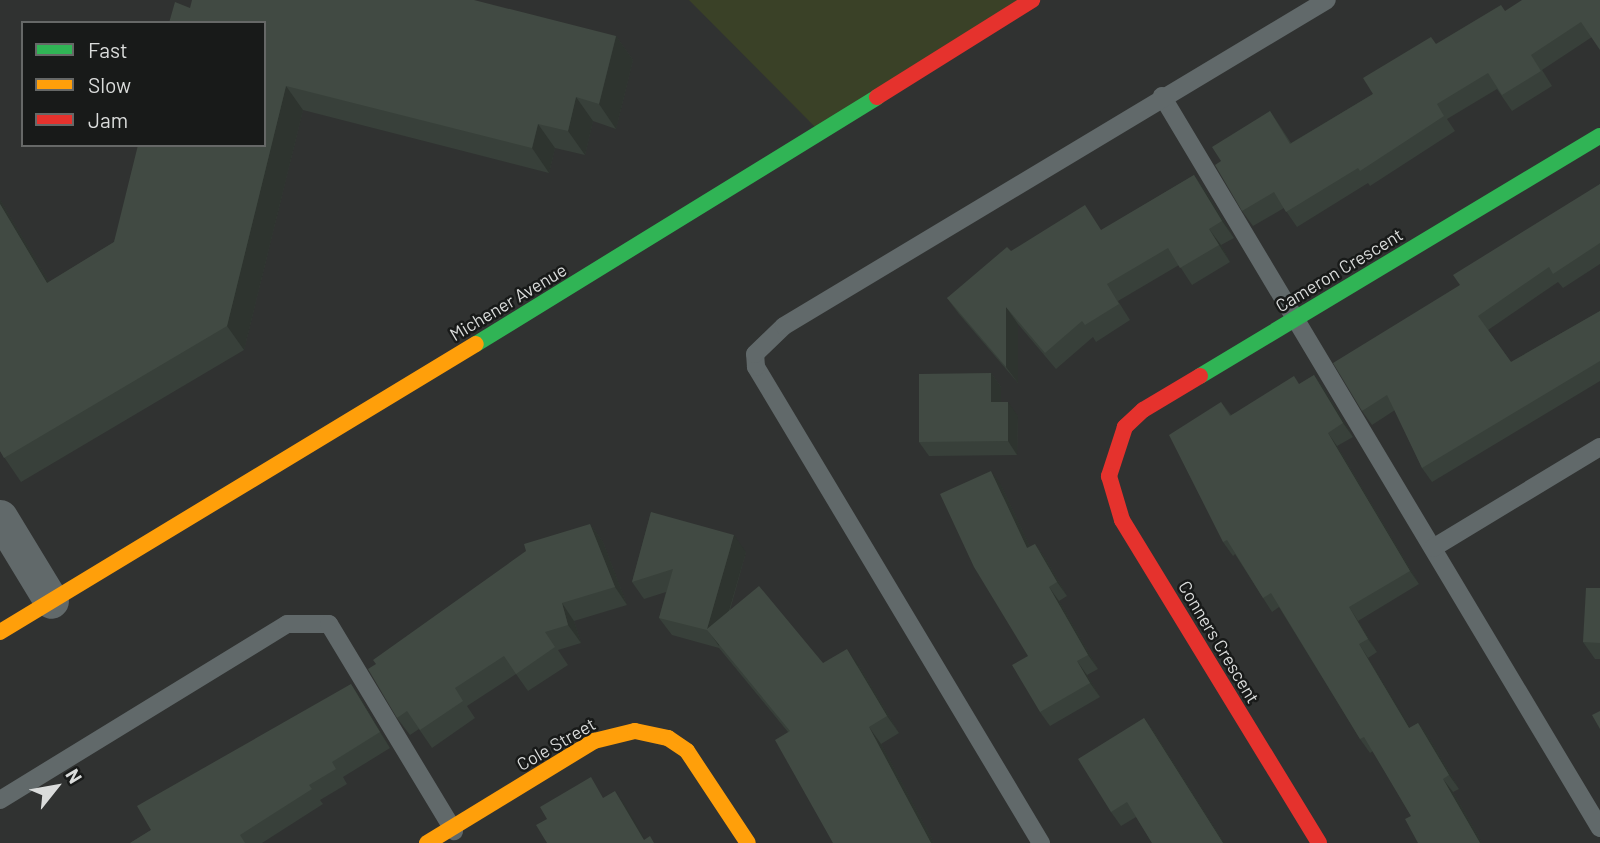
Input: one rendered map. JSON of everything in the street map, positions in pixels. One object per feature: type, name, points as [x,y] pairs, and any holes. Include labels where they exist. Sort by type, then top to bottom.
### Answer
[{"type":"street","name":"Michener Avenue","points":[[0,632],[708,203],[1032,0]]},
{"type":"street","name":"Cameron Crescent","points":[[1114,453],[1125,427],[1143,410],[1600,136]]},
{"type":"street","name":"Conners Crescent","points":[[1114,453],[1109,476],[1122,520],[1318,843]]},
{"type":"street","points":[[0,517],[51,601]]},
{"type":"street","name":"Cole Street","points":[[427,843],[456,836],[594,741],[635,731],[668,738],[687,751],[711,781],[748,843]]},
{"type":"lane","points":[[1041,843],[756,368],[755,354],[784,326],[1162,96],[1327,0]]},
{"type":"lane","points":[[1162,96],[1600,828]]},
{"type":"lane","points":[[1433,548],[1600,447]]},
{"type":"lane","points":[[0,800],[287,624],[329,624],[456,836]]},
{"type":"green space","points":[[689,0],[1033,0],[819,131]]},
{"type":"building","points":[[192,0],[474,0],[616,36],[599,104],[576,97],[568,131],[538,124],[532,148],[286,86],[227,326],[4,458],[0,451],[0,204],[47,283],[114,242],[138,147],[266,147],[266,21],[170,21],[175,2],[190,8]]},
{"type":"building","points":[[1522,0],[1600,0],[1600,50],[1581,22],[1531,55],[1541,71],[1502,95],[1488,73],[1437,104],[1444,116],[1360,171],[1358,168],[1286,212],[1274,192],[1242,211],[1215,165],[1221,161],[1212,147],[1270,111],[1290,144],[1373,94],[1363,78],[1431,37],[1436,44],[1501,5],[1505,11]]},
{"type":"building","points":[[1194,175],[1222,221],[1209,229],[1219,245],[1180,268],[1168,248],[1107,284],[1119,304],[1085,325],[1082,321],[1045,353],[1006,307],[1006,367],[947,298],[1007,247],[1011,251],[1085,205],[1101,230]]},
{"type":"building","points":[[1600,184],[1600,243],[1553,274],[1549,267],[1478,316],[1511,362],[1600,311],[1600,361],[1422,468],[1387,395],[1362,411],[1333,363],[1460,285],[1453,275]]},
{"type":"building","points":[[991,373],[991,402],[1008,402],[1008,441],[919,442],[919,374]]},
{"type":"building","points":[[1314,375],[1343,423],[1328,433],[1410,571],[1349,607],[1368,639],[1359,644],[1409,728],[1418,723],[1449,775],[1443,779],[1480,843],[1418,843],[1405,819],[1411,816],[1364,737],[1360,739],[1271,593],[1263,598],[1227,540],[1223,542],[1169,435],[1221,402],[1230,416],[1294,376],[1299,384]]},
{"type":"building","points":[[991,471],[1027,548],[1035,544],[1057,582],[1049,587],[1088,655],[1077,661],[1090,683],[1040,712],[1012,665],[1028,656],[974,567],[940,494]]},
{"type":"building","points":[[651,512],[734,535],[707,629],[759,586],[823,663],[847,649],[887,716],[869,727],[931,843],[833,843],[775,740],[790,731],[707,630],[659,618],[673,569],[632,582]]},
{"type":"building","points":[[590,524],[615,587],[562,603],[568,625],[545,632],[555,647],[516,674],[504,656],[455,688],[463,701],[420,730],[407,711],[397,718],[368,669],[376,664],[373,660],[526,551],[524,544]]},
{"type":"building","points":[[1586,588],[1600,588],[1600,643],[1583,642]]},
{"type":"building","points":[[351,684],[380,732],[332,762],[336,769],[309,785],[312,789],[240,835],[245,843],[130,843],[151,830],[137,806]]},
{"type":"building","points":[[1600,711],[1600,729],[1592,715]]},
{"type":"building","points":[[1144,718],[1223,843],[1152,843],[1127,802],[1111,812],[1078,759]]},
{"type":"building","points":[[591,777],[603,798],[615,791],[644,840],[650,836],[654,843],[547,843],[536,825],[547,819],[540,807]]},
{"type":"traffic: fast","points":[[476,344],[877,97]]},
{"type":"traffic: fast","points":[[1200,376],[1600,136]]},
{"type":"traffic: slow","points":[[0,632],[476,344]]},
{"type":"traffic: slow","points":[[427,843],[594,741],[635,731],[668,738],[687,751],[748,843]]},
{"type":"traffic: jam","points":[[877,97],[1032,0]]},
{"type":"traffic: jam","points":[[1200,376],[1143,410],[1125,427],[1109,476],[1122,520],[1319,843]]}]
